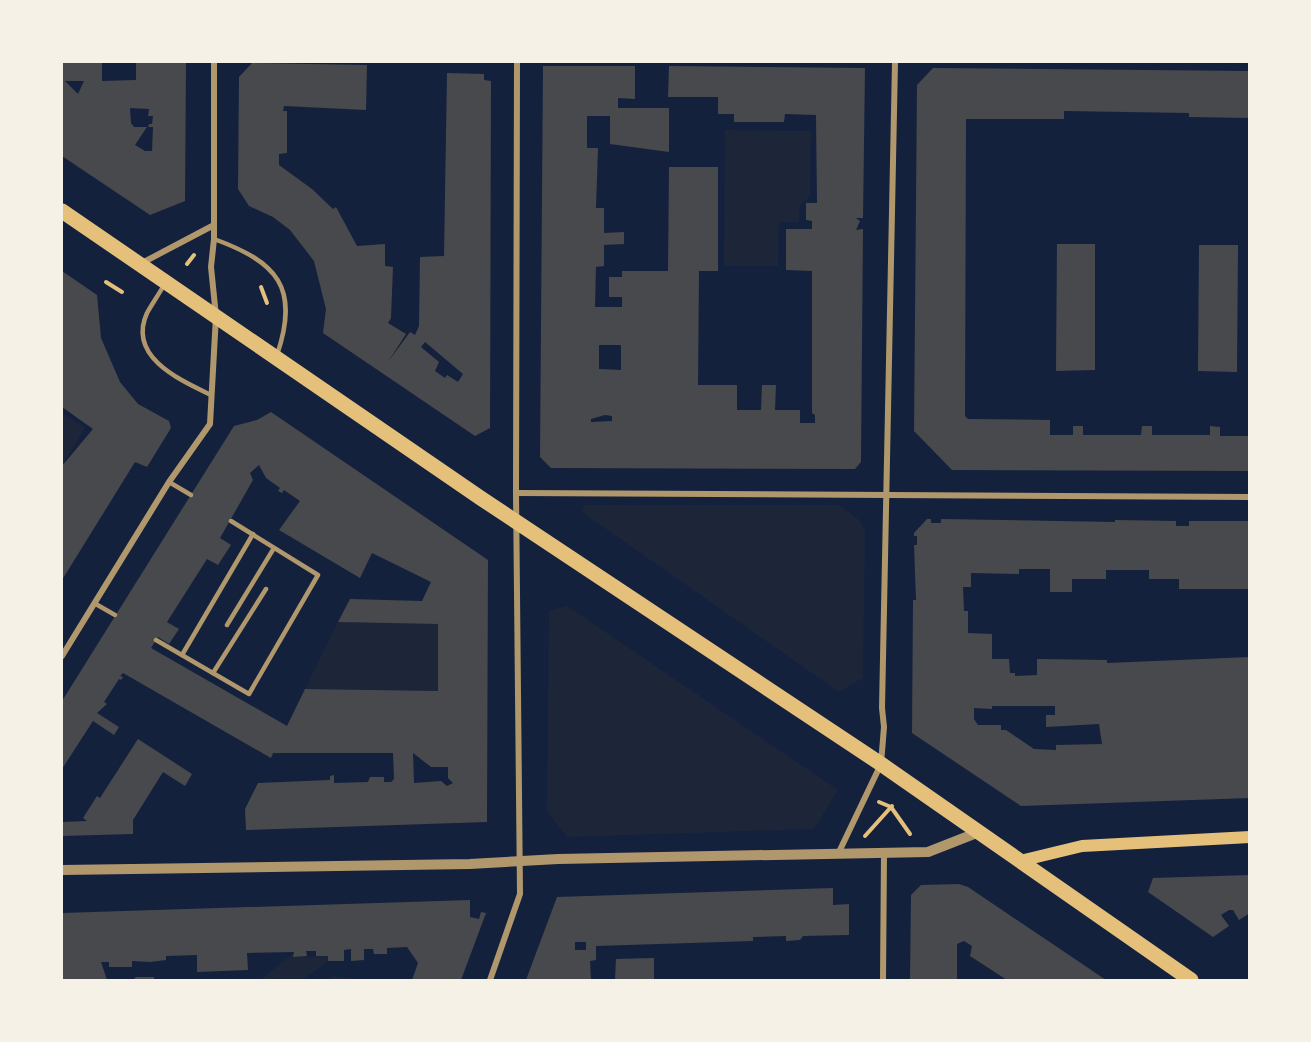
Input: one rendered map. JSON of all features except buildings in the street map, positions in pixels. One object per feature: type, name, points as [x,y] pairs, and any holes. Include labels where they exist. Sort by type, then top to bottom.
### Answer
[{"type":"main road","points":[[62,211],[517,522],[881,765],[1191,981]]},
{"type":"main road","points":[[1020,861],[1083,846],[1250,837]]},
{"type":"street","points":[[62,656],[169,482],[210,424],[216,316],[211,267],[214,239],[214,62]]},
{"type":"street","points":[[490,981],[517,910],[521,861],[516,493],[517,62]]},
{"type":"street","points":[[839,852],[881,765],[884,727],[882,699],[888,495],[895,62]]},
{"type":"street","points":[[140,264],[214,225]]},
{"type":"street","points":[[516,493],[1250,497]]},
{"type":"street","points":[[62,870],[470,864],[839,852],[884,854],[928,852],[979,832]]},
{"type":"street","points":[[883,981],[884,854]]},
{"type":"lane","points":[[214,239],[243,249],[264,262],[277,278],[284,292],[287,315],[285,331],[276,356]]},
{"type":"lane","points":[[166,282],[147,313],[143,327],[144,341],[152,358],[166,371],[211,394]]},
{"type":"lane","points":[[169,482],[191,495]]},
{"type":"lane","points":[[156,640],[249,694],[318,575],[231,521]]},
{"type":"lane","points":[[182,655],[253,534]]},
{"type":"lane","points":[[227,625],[274,548]]},
{"type":"lane","points":[[213,673],[266,590]]},
{"type":"lane","points":[[94,603],[115,615]]},
{"type":"path","points":[[187,264],[194,255]]},
{"type":"path","points":[[256,281],[267,303]]},
{"type":"path","points":[[106,282],[122,292]]},
{"type":"path","points":[[861,842],[892,805]]},
{"type":"shaded area","points":[[725,130],[811,131],[810,197],[800,204],[799,222],[779,222],[778,266],[724,266]]},
{"type":"shaded area","points":[[62,413],[85,428],[62,466]]},
{"type":"shaded area","points":[[585,505],[839,505],[858,519],[865,530],[863,678],[839,692],[582,512]]},
{"type":"shaded area","points":[[567,606],[838,790],[814,829],[567,837],[547,811],[549,611]]},
{"type":"shaded area","points":[[338,622],[438,624],[438,691],[305,689]]},
{"type":"shaded area","points":[[294,953],[294,957],[328,956],[328,961],[303,980],[260,980]]},
{"type":"shaded area","points":[[333,976],[367,980],[322,980]]}]
